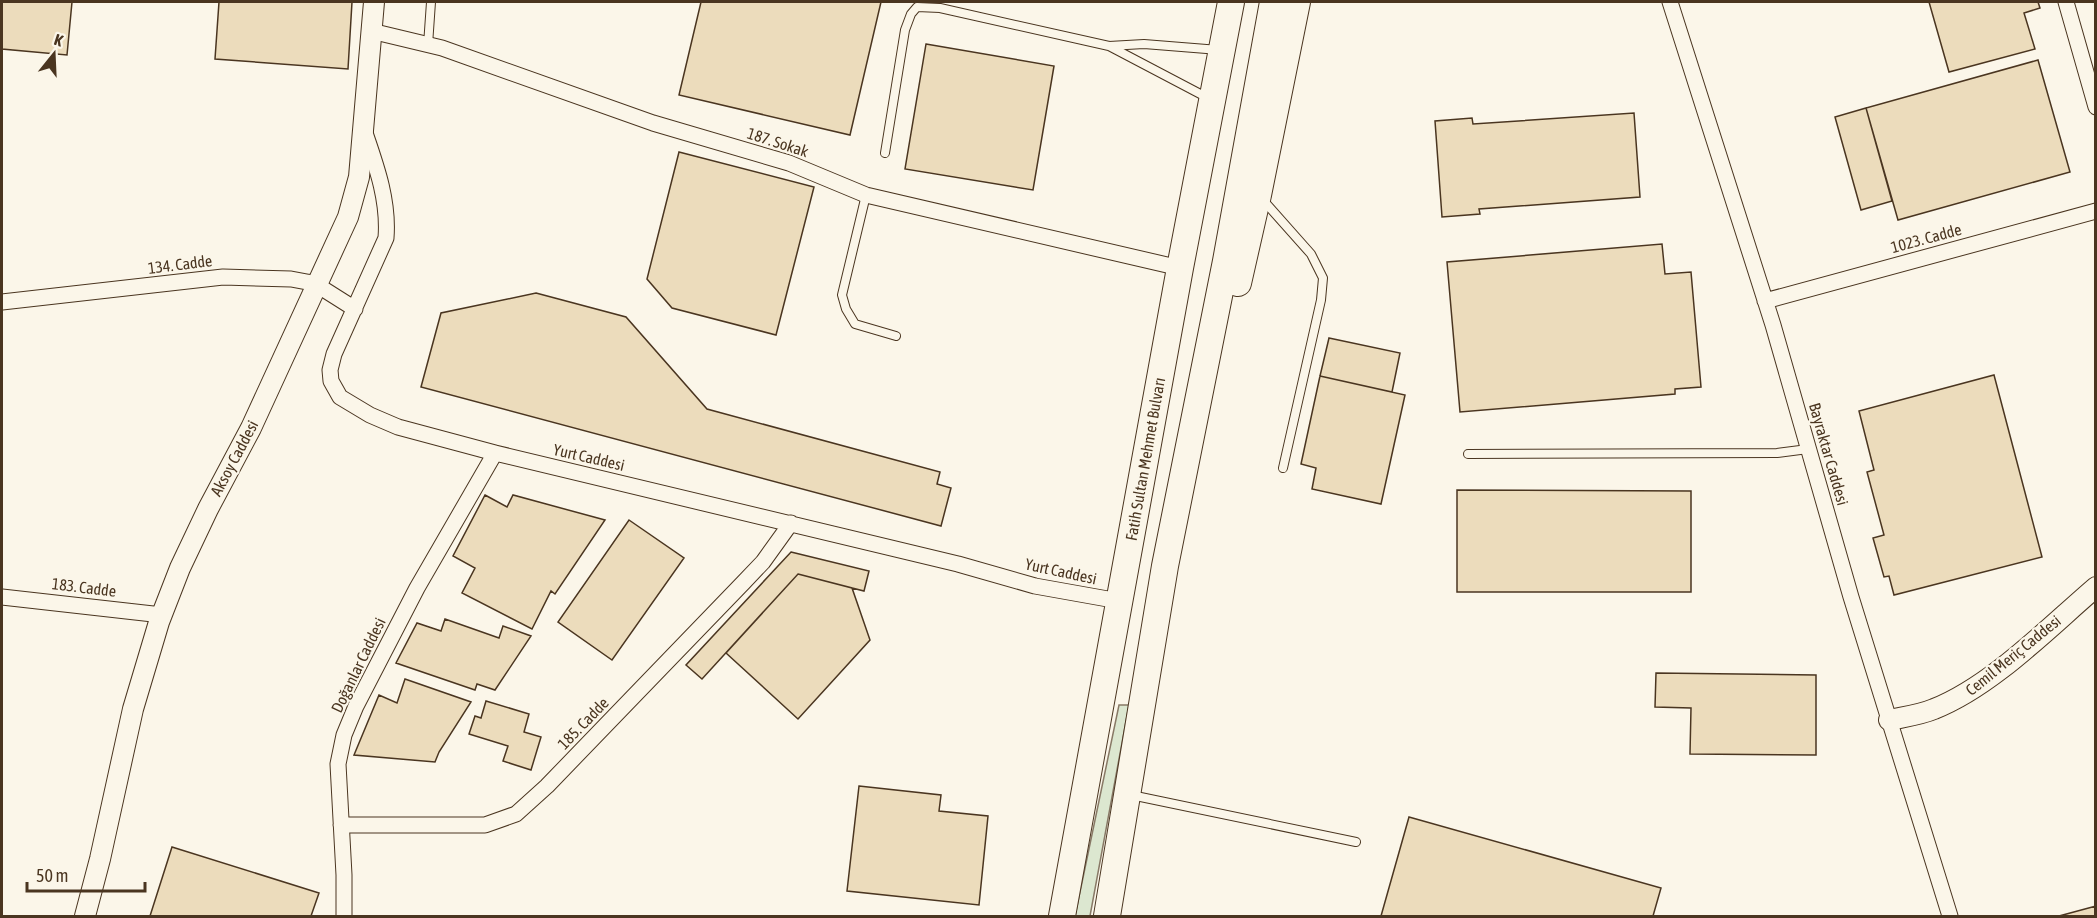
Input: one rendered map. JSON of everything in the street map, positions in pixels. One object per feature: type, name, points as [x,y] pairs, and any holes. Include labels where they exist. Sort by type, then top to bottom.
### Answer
[{"type":"highway","name":"Fatih Sultan Mehmet Bulvarı","points":[[1062,916],[1231,2]]},
{"type":"highway","points":[[1107,916],[1165,566],[1273,2]]},
{"type":"highway","points":[[1206,358],[1237,286],[1297,2]]},
{"type":"street","name":"Aksoy Caddesi","points":[[84,916],[100,859],[128,728],[162,615],[184,558],[207,509],[251,428],[348,217],[355,197],[359,177],[374,2]]},
{"type":"street","name":"Bayraktar Caddesi","points":[[1670,2],[1765,301],[1889,720],[1950,916]]},
{"type":"street","points":[[2066,2],[2096,107]]},
{"type":"street","name":"187. Sokak","points":[[371,31],[428,45],[653,123],[789,164],[866,195],[1180,268]]},
{"type":"street","name":"Yurt Caddesi","points":[[363,125],[387,204],[386,238],[334,354],[330,370],[331,381],[340,397],[370,416],[398,427],[495,453],[958,564],[1035,586],[1119,601]]},
{"type":"street","name":"1023. Cadde","points":[[1765,301],[2096,211]]},
{"type":"street","name":"134. Cadde","points":[[2,302],[223,277],[291,279],[317,285],[355,309]]},
{"type":"street","name":"Doğanlar Caddesi","points":[[344,916],[338,764],[344,735],[356,706],[417,588],[495,453]]},
{"type":"street","name":"185. Cadde","points":[[341,825],[485,825],[516,814],[547,786],[763,562],[791,523]]},
{"type":"street","name":"Cemil Meriç Caddesi","points":[[1889,720],[1932,710],[1965,694],[2012,658],[2096,586]]},
{"type":"street","name":"183. Cadde","points":[[2,597],[162,615]]},
{"type":"lane","points":[[428,45],[431,2]]},
{"type":"lane","points":[[885,153],[905,30],[911,14],[917,7],[939,8],[1109,46],[1204,94],[1212,101]]},
{"type":"lane","points":[[1109,46],[1144,44],[1221,50]]},
{"type":"lane","points":[[866,195],[842,295],[846,309],[855,324],[896,336]]},
{"type":"lane","points":[[1258,195],[1311,254],[1323,278],[1321,300],[1283,468]]},
{"type":"lane","points":[[1467,454],[1777,453],[1808,449]]},
{"type":"lane","points":[[1127,794],[1356,842]]},
{"type":"green space","points":[[1119,705],[1129,705],[1090,916],[1075,916]]},
{"type":"building","points":[[2,2],[72,2],[67,55],[2,49]]},
{"type":"building","points":[[219,2],[352,2],[348,69],[215,59]]},
{"type":"building","points":[[701,2],[881,2],[850,135],[679,95]]},
{"type":"building","points":[[1929,2],[2038,2],[2040,8],[2024,13],[2035,49],[1949,72]]},
{"type":"building","points":[[926,44],[1054,66],[1033,190],[905,169]]},
{"type":"building","points":[[2038,60],[2070,172],[1898,220],[1866,108]]},
{"type":"building","points":[[1866,108],[1892,201],[1861,210],[1835,117]]},
{"type":"building","points":[[1634,113],[1640,197],[1479,209],[1480,214],[1442,217],[1435,121],[1472,118],[1473,124]]},
{"type":"building","points":[[679,152],[814,187],[776,335],[672,308],[647,279]]},
{"type":"building","points":[[1662,244],[1665,274],[1691,272],[1701,387],[1675,389],[1675,394],[1460,412],[1447,262]]},
{"type":"building","points":[[536,293],[626,317],[707,409],[940,472],[937,484],[951,488],[941,526],[421,387],[441,313]]},
{"type":"building","points":[[1329,338],[1400,353],[1392,392],[1320,376]]},
{"type":"building","points":[[1994,375],[2042,557],[1894,595],[1889,576],[1884,577],[1873,538],[1884,535],[1867,472],[1874,470],[1859,411]]},
{"type":"building","points":[[1320,376],[1405,395],[1381,504],[1312,489],[1316,468],[1301,464]]},
{"type":"building","points":[[1457,490],[1691,491],[1691,592],[1457,592]]},
{"type":"building","points":[[485,495],[507,507],[513,495],[605,520],[555,594],[551,591],[532,629],[462,593],[475,568],[453,556]]},
{"type":"building","points":[[629,520],[684,558],[612,660],[558,622]]},
{"type":"building","points":[[791,552],[869,571],[864,591],[798,574],[702,679],[686,665]]},
{"type":"building","points":[[798,574],[852,588],[870,640],[798,719],[726,653]]},
{"type":"building","points":[[445,619],[499,638],[503,626],[531,636],[495,690],[477,684],[475,690],[396,663],[417,623],[441,631]]},
{"type":"building","points":[[1656,673],[1816,675],[1816,755],[1690,754],[1691,708],[1655,707]]},
{"type":"building","points":[[405,679],[471,702],[435,762],[354,755],[379,695],[397,703]]},
{"type":"building","points":[[486,701],[529,714],[524,732],[541,737],[531,770],[503,761],[508,746],[469,734],[475,716],[481,718]]},
{"type":"building","points":[[859,786],[941,795],[939,811],[988,816],[979,905],[847,891]]},
{"type":"building","points":[[1409,817],[1661,888],[1653,916],[1381,916]]},
{"type":"building","points":[[172,847],[319,893],[311,916],[150,916]]},
{"type":"building","points":[[2096,906],[2096,916],[2059,916]]}]
